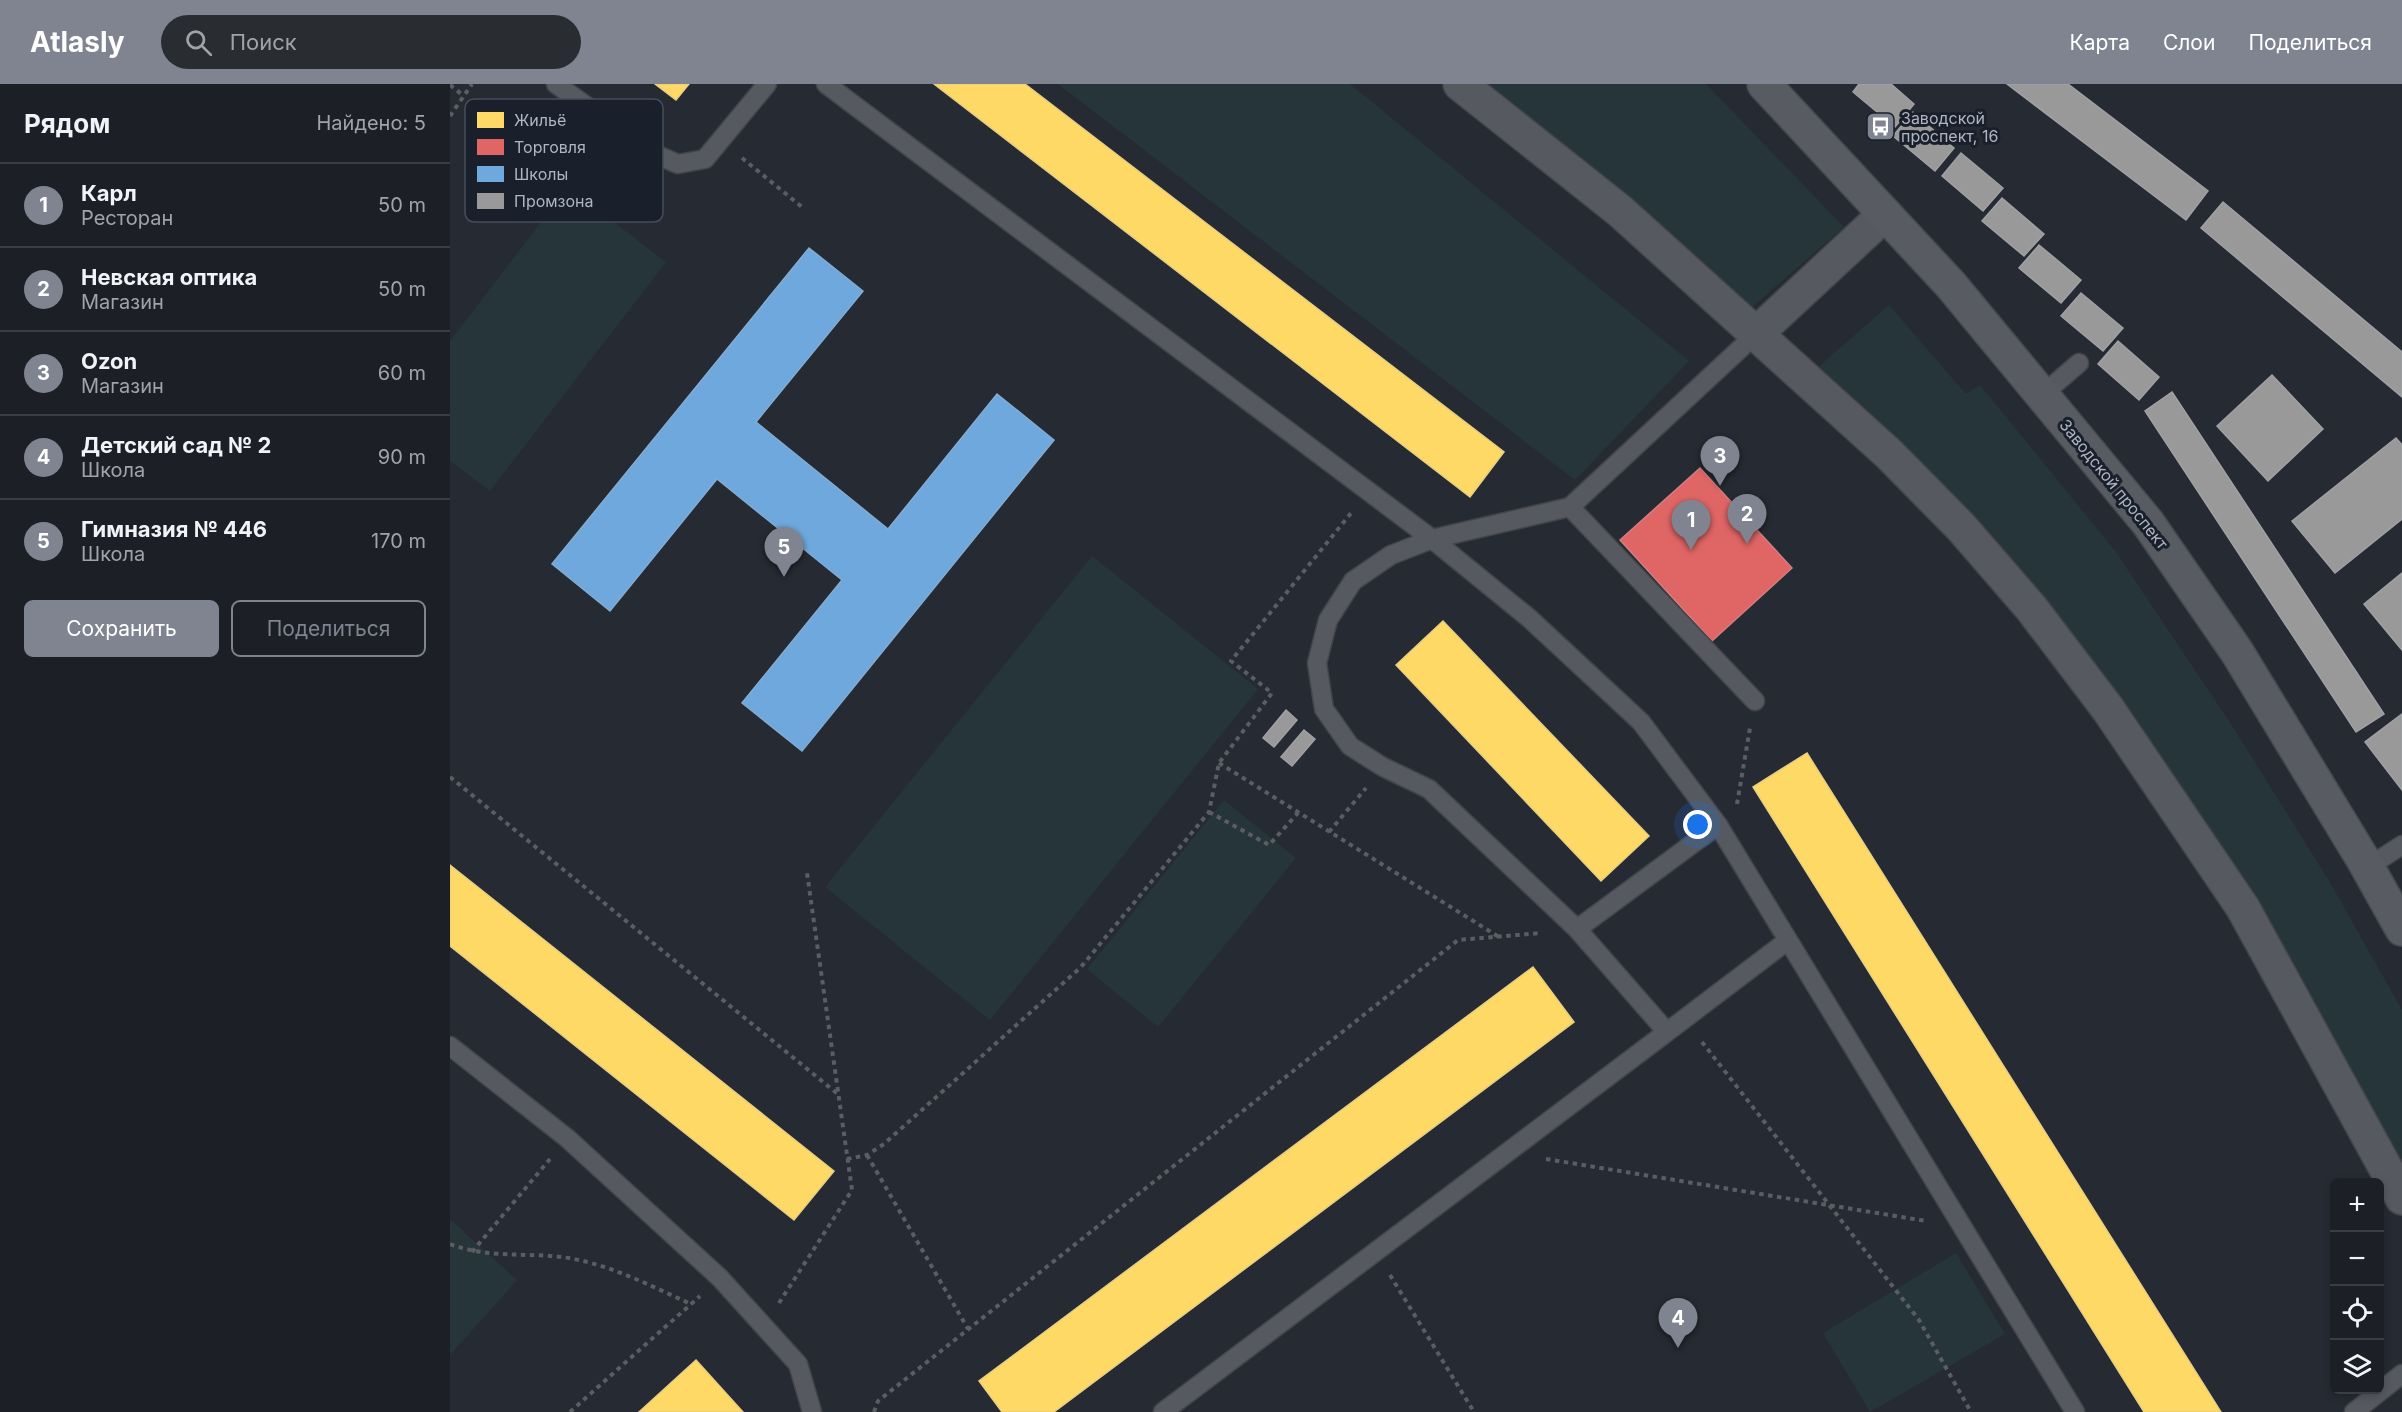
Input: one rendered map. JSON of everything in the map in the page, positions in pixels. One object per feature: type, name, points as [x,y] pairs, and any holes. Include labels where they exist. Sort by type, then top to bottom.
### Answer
[{"type":"main road","name":"Заводской проспект","points":[[1764,84],[1951,285],[2086,445],[2148,523],[2203,600],[2256,681],[2368,867],[2402,929]]},
{"type":"street","points":[[1460,84],[1620,211],[1889,454],[1961,527],[2032,609],[2108,709],[2243,908],[2402,1198]]},
{"type":"street","points":[[1756,334],[1885,214]]},
{"type":"lane","points":[[556,84],[577,99]]},
{"type":"lane","points":[[663,158],[678,164],[705,159],[767,84]]},
{"type":"lane","points":[[826,84],[1432,539],[1528,618],[1641,722],[1718,825],[2075,1412]]},
{"type":"lane","points":[[1667,1032],[1578,929],[1429,789],[1383,767],[1350,746],[1324,709],[1317,663],[1328,620],[1353,581],[1391,555],[1432,539],[1570,507],[1756,334]]},
{"type":"lane","points":[[2042,395],[2079,363]]},
{"type":"lane","points":[[1570,507],[1755,701]]},
{"type":"lane","points":[[1578,929],[1718,825]]},
{"type":"lane","points":[[2368,867],[2402,845]]},
{"type":"lane","points":[[1162,1412],[1787,941]]},
{"type":"lane","points":[[451,1050],[567,1138],[720,1278],[798,1364],[812,1412]]},
{"type":"lane","points":[[2354,1412],[2402,1374]]},
{"type":"path","points":[[450,116],[472,84]]},
{"type":"path","points":[[450,85],[464,96]]},
{"type":"path","points":[[720,140],[802,207]]},
{"type":"path","points":[[847,1159],[867,1155],[884,1144],[1081,967],[1209,812],[1219,764],[1272,693],[1231,661],[1369,491]]},
{"type":"path","points":[[1730,846],[1755,701]]},
{"type":"path","points":[[1219,764],[1500,937]]},
{"type":"path","points":[[1329,832],[1383,767]]},
{"type":"path","points":[[450,777],[839,1095]]},
{"type":"path","points":[[1209,812],[1269,845],[1298,813]]},
{"type":"path","points":[[764,1327],[852,1190],[807,873]]},
{"type":"path","points":[[874,1412],[878,1401],[1458,940],[1578,929]]},
{"type":"path","points":[[1684,1019],[1918,1320],[1971,1412]]},
{"type":"path","points":[[472,1252],[567,1138]]},
{"type":"path","points":[[1507,1152],[1962,1227]]},
{"type":"path","points":[[867,1155],[968,1329]]},
{"type":"path","points":[[450,1244],[472,1252],[572,1258],[609,1268],[691,1304]]},
{"type":"path","points":[[1374,1252],[1406,1298],[1474,1412]]},
{"type":"path","points":[[570,1412],[720,1278]]},
{"type":"shaded area","points":[[1058,84],[1350,84],[1689,361],[1575,480]]},
{"type":"shaded area","points":[[1489,84],[1706,84],[1844,227],[1750,309]]},
{"type":"shaded area","points":[[541,222],[614,222],[666,262],[490,491],[450,461],[450,341]]},
{"type":"shaded area","points":[[1889,305],[1966,394],[1980,385],[2116,552],[2231,724],[2328,879],[2402,1010],[2402,1166],[2070,633],[1817,368]]},
{"type":"shaded area","points":[[1092,556],[1258,689],[990,1020],[825,887]]},
{"type":"shaded area","points":[[1224,800],[1296,858],[1158,1027],[1087,969]]},
{"type":"shaded area","points":[[450,1219],[517,1280],[450,1355]]},
{"type":"shaded area","points":[[1956,1253],[2005,1334],[1870,1412],[1823,1333]]},
{"type":"building: Жильё","points":[[655,84],[689,84],[676,100]]},
{"type":"building: Жильё","points":[[934,84],[1025,84],[1504,452],[1470,497]]},
{"type":"building: Жильё","points":[[1443,621],[1649,836],[1601,881],[1396,665]]},
{"type":"building: Жильё","points":[[1807,753],[2221,1412],[2144,1412],[1753,787]]},
{"type":"building: Жильё","points":[[450,865],[834,1171],[794,1220],[450,946]]},
{"type":"building: Жильё","points":[[1533,967],[1574,1022],[1054,1412],[1002,1412],[979,1381]]},
{"type":"building: Жильё","points":[[696,1360],[743,1412],[639,1412]]},
{"type":"building: Торговля","points":[[1700,468],[1792,568],[1712,641],[1620,540]]},
{"type":"building: Школы","points":[[809,248],[863,291],[756,422],[888,529],[997,394],[1054,440],[802,751],[742,703],[842,580],[717,479],[610,611],[552,564]]},
{"type":"building: Промзона","points":[[1859,84],[1891,84],[1914,104],[1895,127],[1853,92]]},
{"type":"building: Промзона","points":[[2007,84],[2068,84],[2208,191],[2186,220]]},
{"type":"building: Промзона","points":[[1913,112],[1954,148],[1935,171],[1893,136]]},
{"type":"building: Промзона","points":[[1961,153],[2003,188],[1983,211],[1942,176]]},
{"type":"building: Промзона","points":[[2002,198],[2044,234],[2024,256],[1982,221]]},
{"type":"building: Промзона","points":[[2223,202],[2402,352],[2402,397],[2201,228]]},
{"type":"building: Промзона","points":[[2039,245],[2081,280],[2061,303],[2019,268]]},
{"type":"building: Промзона","points":[[2081,293],[2123,328],[2103,351],[2061,316]]},
{"type":"building: Промзона","points":[[2118,341],[2159,377],[2139,400],[2098,364]]},
{"type":"building: Промзона","points":[[2272,375],[2323,429],[2268,481],[2217,426]]},
{"type":"building: Промзона","points":[[2172,392],[2384,714],[2356,732],[2145,411]]},
{"type":"building: Промзона","points":[[2396,438],[2402,445],[2402,519],[2335,573],[2292,521]]},
{"type":"building: Промзона","points":[[2402,573],[2402,650],[2364,604]]},
{"type":"building: Промзона","points":[[1286,710],[1297,720],[1274,747],[1263,738]]},
{"type":"building: Промзона","points":[[2402,714],[2402,790],[2365,742]]},
{"type":"building: Промзона","points":[[1304,730],[1315,739],[1292,766],[1281,757]]},
{"type":"place","name":"Заводской проспект, 16","points":[[1880,127]]},
{"type":"place","name":"Ozon","points":[[1720,486]]},
{"type":"place","name":"Невская оптика","points":[[1747,544]]},
{"type":"place","name":"Карл","points":[[1691,550]]},
{"type":"place","name":"Гимназия № 446","points":[[784,577]]},
{"type":"place","name":"Детский сад № 2","points":[[1678,1348]]}]
